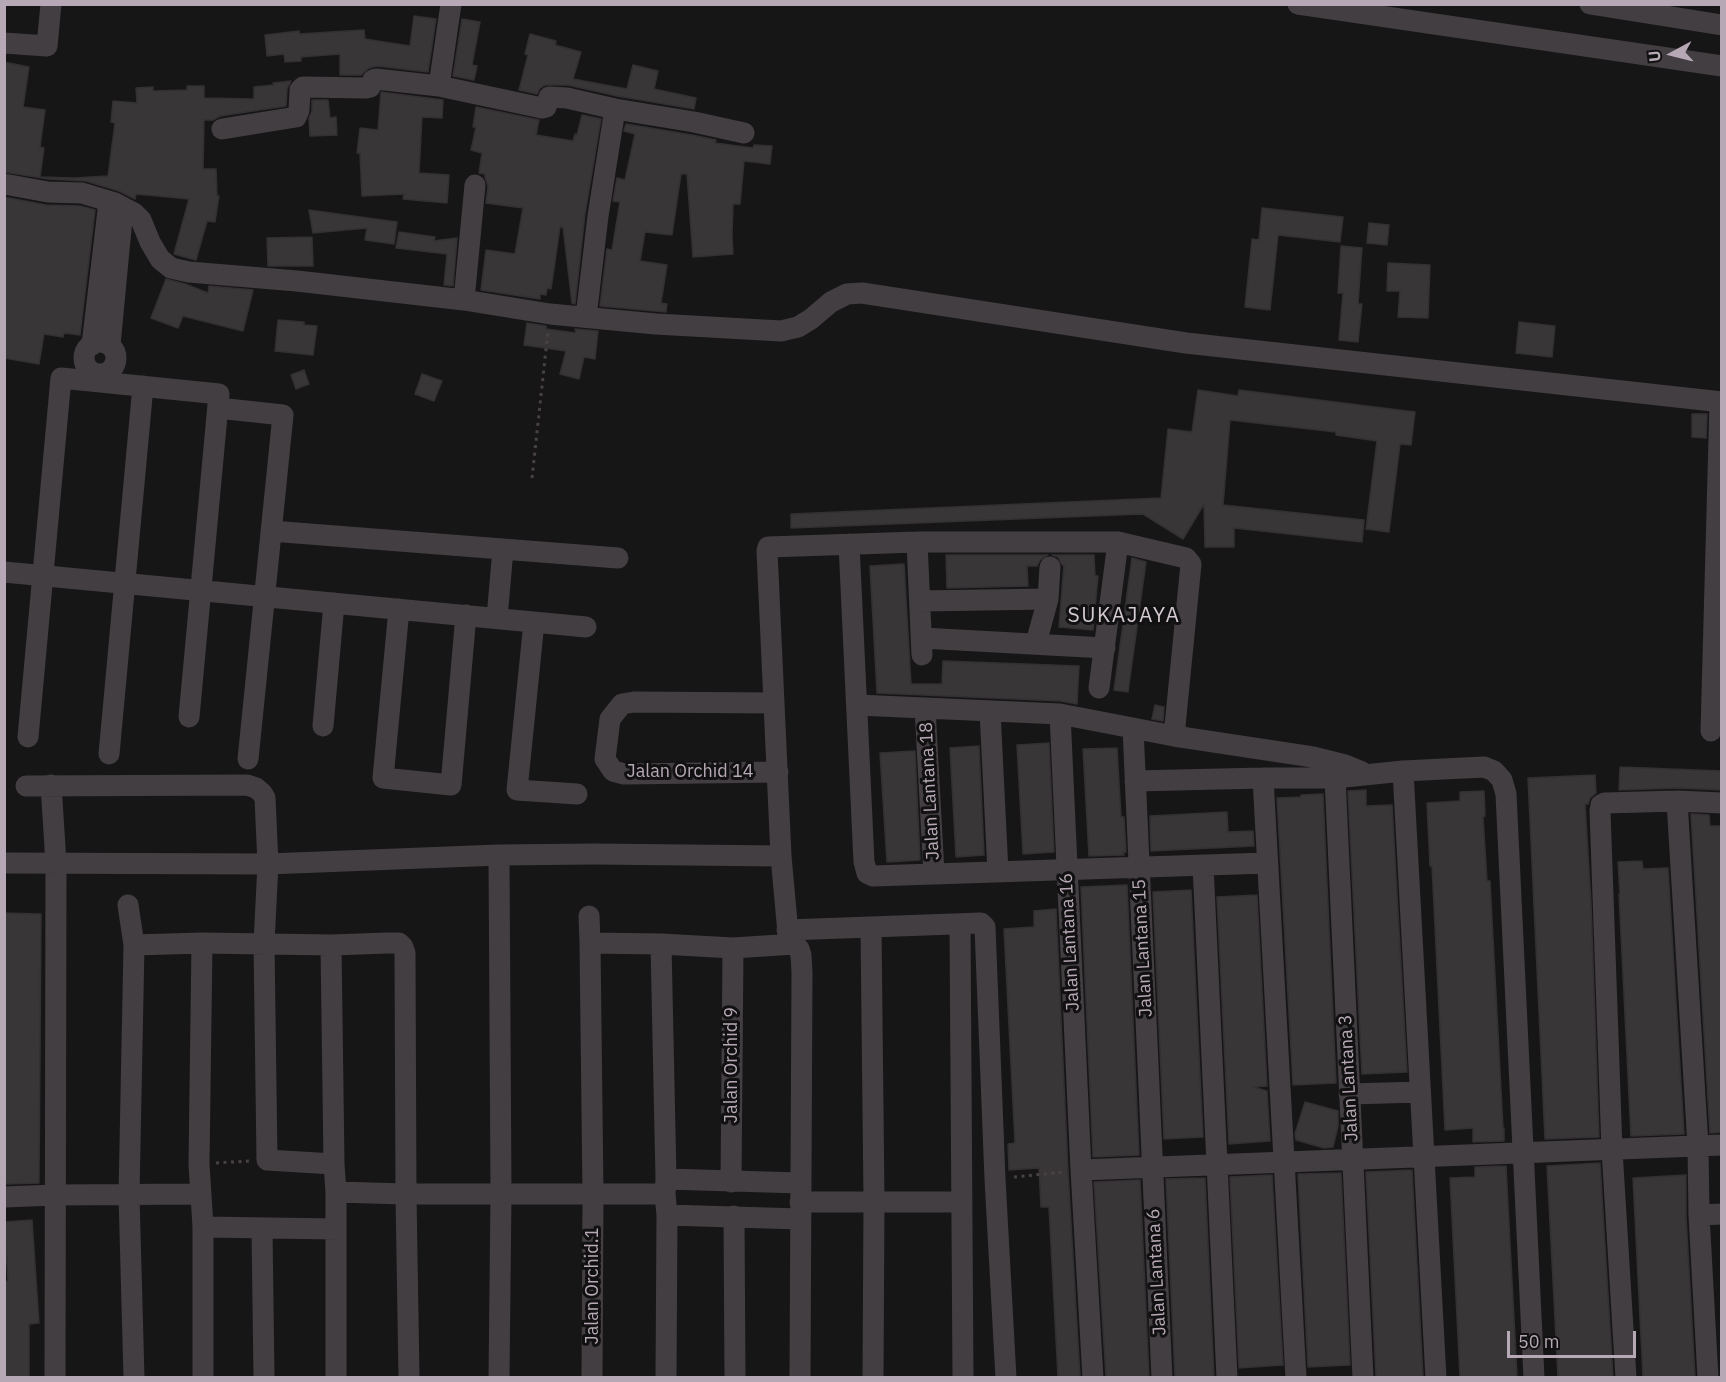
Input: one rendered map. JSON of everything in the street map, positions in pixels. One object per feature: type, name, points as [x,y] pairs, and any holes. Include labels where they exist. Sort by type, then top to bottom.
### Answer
[{"type":"street","points":[[4,43],[47,46],[51,4]]},
{"type":"street","points":[[439,86],[451,4]]},
{"type":"street","points":[[1298,4],[1722,66]]},
{"type":"street","points":[[1604,6],[1679,11],[1722,25]]},
{"type":"street","points":[[222,129],[296,117],[300,90],[304,87],[366,88],[370,87],[376,79],[439,86],[542,108],[546,107],[550,96],[567,98],[744,133]]},
{"type":"street","points":[[586,317],[598,216],[615,109]]},
{"type":"street","points":[[4,184],[48,192],[82,193],[134,213],[141,220],[160,259],[171,268],[189,272],[297,281],[464,300],[550,314],[656,324],[781,331],[798,327],[831,302],[847,294],[862,293],[1186,343],[1721,402],[1711,731]]},
{"type":"street","points":[[464,300],[475,185]]},
{"type":"street","points":[[101,345],[116,205]]},
{"type":"street","points":[[82,373],[88,349],[101,345]]},
{"type":"street","points":[[101,345],[116,356],[111,378]]},
{"type":"street","points":[[28,737],[61,378],[82,373],[143,386],[219,394],[189,717]]},
{"type":"street","points":[[109,754],[143,386]]},
{"type":"street","points":[[218,408],[283,416],[248,759]]},
{"type":"street","points":[[271,531],[618,558]]},
{"type":"street","points":[[917,542],[922,646],[1036,643],[1105,648]]},
{"type":"street","points":[[1099,688],[1118,542]]},
{"type":"street","points":[[1174,736],[1191,564],[1186,558],[1118,542],[849,544],[867,873],[873,876],[1267,862]]},
{"type":"street","name":"Jalan Orchid 14","points":[[788,937],[781,856],[767,548],[770,546],[849,544]]},
{"type":"street","points":[[497,618],[503,549]]},
{"type":"street","points":[[1036,643],[1048,599],[1050,567]]},
{"type":"street","points":[[4,572],[586,627]]},
{"type":"street","points":[[920,601],[1048,599]]},
{"type":"street","points":[[323,726],[334,603]]},
{"type":"street","points":[[399,609],[383,778],[451,784],[466,615]]},
{"type":"street","points":[[534,622],[517,790],[577,794]]},
{"type":"street","name":"Jalan Orchid 14","points":[[774,703],[634,702],[622,704],[610,720],[605,759],[613,771],[624,774],[778,772]]},
{"type":"street","points":[[857,705],[1060,714],[1174,736],[1313,757],[1345,765],[1368,774]]},
{"type":"street","name":"Jalan Lantana 18","points":[[925,708],[934,874]]},
{"type":"street","points":[[990,711],[998,872]]},
{"type":"street","name":"Jalan Lantana 16","points":[[1060,714],[1093,1377]]},
{"type":"street","name":"Jalan Lantana 15","points":[[1133,728],[1152,1167]]},
{"type":"street","points":[[1135,780],[1335,778],[1403,771],[1485,767],[1494,771],[1502,780],[1506,794],[1534,1377]]},
{"type":"street","points":[[1403,771],[1436,1377]]},
{"type":"street","points":[[1263,778],[1296,1377]]},
{"type":"street","name":"Jalan Lantana 3","points":[[1335,778],[1363,1377]]},
{"type":"street","points":[[51,785],[56,863],[55,1377]]},
{"type":"street","points":[[26,786],[248,785],[256,788],[265,798],[268,864],[264,943],[267,1160],[334,1164]]},
{"type":"street","points":[[1677,801],[1698,1146],[1699,1215],[1708,1377]]},
{"type":"street","points":[[1626,1377],[1612,1150],[1601,805],[1677,801],[1722,803]]},
{"type":"street","points":[[499,855],[501,1193],[499,1377]]},
{"type":"street","points":[[4,862],[268,864],[499,855],[781,856]]},
{"type":"street","points":[[1203,865],[1227,1377]]},
{"type":"street","points":[[128,905],[134,945],[129,1195],[134,1377]]},
{"type":"street","name":"Jalan Orchid.1","points":[[589,916],[593,1194],[592,1377]]},
{"type":"street","points":[[960,924],[963,1377]]},
{"type":"street","points":[[590,943],[733,948],[788,937],[871,928],[983,924],[986,930],[995,1179],[1006,1377]]},
{"type":"street","points":[[871,928],[873,1377]]},
{"type":"street","points":[[788,937],[801,955],[800,1377]]},
{"type":"street","points":[[202,943],[199,1164],[203,1227],[203,1377]]},
{"type":"street","points":[[134,945],[399,943],[404,947],[409,1377]]},
{"type":"street","points":[[661,944],[666,1196],[666,1377]]},
{"type":"street","points":[[331,945],[336,1192],[336,1377]]},
{"type":"street","name":"Jalan Orchid 9","points":[[731,1182],[733,948]]},
{"type":"street","points":[[1349,1094],[1420,1092]]},
{"type":"street","points":[[1081,1170],[1722,1145]]},
{"type":"street","name":"Jalan Lantana 6","points":[[1152,1167],[1162,1377]]},
{"type":"street","points":[[336,1192],[666,1196],[731,1182],[800,1201]]},
{"type":"street","points":[[4,1197],[55,1194],[201,1194]]},
{"type":"street","points":[[666,1196],[734,1216],[800,1201],[962,1202]]},
{"type":"street","points":[[1699,1215],[1722,1214]]},
{"type":"street","points":[[734,1216],[735,1377]]},
{"type":"street","points":[[203,1227],[336,1229]]},
{"type":"street","points":[[262,1229],[264,1377]]},
{"type":"path","points":[[532,478],[550,314]]},
{"type":"path","points":[[199,1164],[267,1160]]},
{"type":"path","points":[[995,1179],[1081,1170]]},
{"type":"building","points":[[414,16],[436,19],[428,72],[377,66],[369,68],[361,75],[340,75],[340,54],[301,57],[301,61],[285,62],[284,54],[267,56],[265,35],[299,31],[299,34],[364,30],[365,39],[410,46]]},
{"type":"building","points":[[462,19],[480,22],[472,65],[477,66],[474,80],[453,76]]},
{"type":"building","points":[[530,34],[556,41],[555,45],[581,52],[573,79],[627,89],[633,65],[658,71],[654,89],[696,98],[694,109],[568,85],[545,85],[537,94],[519,90],[528,55],[525,54]]},
{"type":"building","points":[[4,62],[29,67],[23,107],[45,110],[40,147],[44,148],[40,177],[108,176],[115,123],[111,122],[113,101],[137,103],[136,88],[153,87],[153,91],[187,90],[187,86],[204,86],[204,98],[254,99],[254,87],[291,81],[287,89],[286,106],[204,120],[203,169],[216,169],[217,196],[219,196],[215,222],[207,221],[196,260],[174,254],[189,199],[136,194],[135,199],[119,191],[86,181],[49,179],[4,172]]},
{"type":"building","points":[[381,92],[443,100],[442,118],[422,117],[419,173],[449,175],[447,203],[403,199],[404,194],[362,196],[360,153],[357,153],[360,128],[378,130]]},
{"type":"building","points":[[312,100],[328,100],[330,118],[336,117],[337,135],[310,136],[309,118],[312,111]]},
{"type":"building","points":[[476,107],[539,120],[536,135],[573,141],[575,134],[577,135],[582,115],[601,119],[585,214],[575,304],[572,303],[563,227],[560,227],[551,289],[547,288],[546,295],[540,294],[540,299],[481,290],[486,250],[515,254],[523,208],[486,203],[488,186],[485,174],[479,173],[482,153],[471,150],[476,127],[473,127]]},
{"type":"building","points":[[626,124],[716,140],[715,143],[753,148],[754,145],[772,146],[770,164],[744,161],[740,204],[733,204],[733,254],[693,257],[687,174],[681,174],[672,235],[645,232],[640,261],[667,265],[661,303],[667,304],[666,312],[600,306],[607,249],[612,250],[620,202],[613,201],[617,178],[625,180],[635,134],[624,131]]},
{"type":"building","points":[[4,197],[46,205],[80,206],[95,210],[80,335],[64,333],[63,337],[44,334],[39,364],[4,358]]},
{"type":"building","points":[[1262,208],[1343,217],[1340,242],[1278,235],[1270,310],[1245,307],[1252,239],[1259,240]]},
{"type":"building","points":[[309,210],[397,222],[394,244],[365,240],[367,228],[313,233]]},
{"type":"building","points":[[1369,223],[1389,225],[1387,245],[1367,243]]},
{"type":"building","points":[[399,232],[435,237],[434,241],[457,238],[453,286],[444,285],[447,254],[396,248]]},
{"type":"building","points":[[312,237],[313,266],[268,266],[267,238]]},
{"type":"building","points":[[1341,246],[1362,248],[1358,304],[1362,304],[1358,342],[1339,340],[1343,293],[1338,293]]},
{"type":"building","points":[[1388,263],[1430,265],[1428,318],[1398,317],[1400,291],[1387,291]]},
{"type":"building","points":[[166,279],[208,293],[209,286],[253,290],[243,331],[183,316],[178,328],[151,318]]},
{"type":"building","points":[[278,320],[304,322],[304,325],[317,326],[313,355],[275,351]]},
{"type":"building","points":[[1519,322],[1555,326],[1552,357],[1516,353]]},
{"type":"building","points":[[527,323],[546,326],[546,329],[576,333],[575,329],[598,331],[595,359],[584,357],[579,379],[560,374],[566,351],[524,345]]},
{"type":"building","points":[[304,370],[309,384],[296,389],[291,375]]},
{"type":"building","points":[[422,374],[442,381],[434,401],[415,394]]},
{"type":"building","points":[[1198,390],[1238,396],[1239,390],[1415,412],[1411,445],[1400,444],[1389,532],[1366,529],[1377,441],[1336,435],[1336,432],[1230,420],[1223,505],[1364,520],[1362,542],[1234,528],[1234,547],[1205,547],[1204,504],[1183,539],[1143,514],[791,528],[791,514],[1161,498],[1168,429],[1192,432]]},
{"type":"building","points":[[1692,414],[1707,414],[1706,438],[1692,437]]},
{"type":"building","points":[[946,555],[1048,555],[1040,560],[1037,566],[1027,566],[1028,586],[947,588]]},
{"type":"building","points":[[1052,555],[1094,555],[1095,576],[1098,576],[1093,630],[1059,627],[1064,565],[1058,557]]},
{"type":"building","points":[[1132,558],[1146,562],[1128,692],[1114,690]]},
{"type":"building","points":[[904,564],[911,684],[942,684],[943,661],[1079,666],[1077,704],[1061,701],[877,693],[870,566]]},
{"type":"building","points":[[1155,705],[1164,707],[1163,721],[1152,719]]},
{"type":"building","points":[[1049,743],[1054,852],[1023,854],[1017,745]]},
{"type":"building","points":[[979,746],[984,855],[956,857],[950,748]]},
{"type":"building","points":[[1117,748],[1121,817],[1124,817],[1126,852],[1123,852],[1124,855],[1089,856],[1083,749]]},
{"type":"building","points":[[915,751],[920,860],[887,862],[880,753]]},
{"type":"building","points":[[1620,767],[1722,771],[1722,790],[1677,788],[1619,790]]},
{"type":"building","points":[[1595,775],[1596,793],[1590,798],[1588,804],[1585,804],[1591,903],[1599,1137],[1545,1139],[1528,778]]},
{"type":"building","points":[[1366,790],[1366,806],[1392,805],[1407,1072],[1362,1074],[1348,791]]},
{"type":"building","points":[[1484,791],[1485,816],[1483,817],[1487,881],[1490,881],[1504,1141],[1473,1142],[1473,1128],[1445,1130],[1427,803],[1460,801],[1460,792]]},
{"type":"building","points":[[1323,794],[1336,1083],[1293,1085],[1277,798]]},
{"type":"building","points":[[1227,812],[1228,832],[1253,831],[1254,846],[1151,851],[1150,816]]},
{"type":"building","points":[[1691,814],[1709,815],[1710,826],[1722,826],[1722,1132],[1710,1133]]},
{"type":"building","points":[[1642,861],[1643,869],[1668,868],[1684,1134],[1631,1136],[1618,862]]},
{"type":"building","points":[[1127,885],[1139,1155],[1093,1157],[1081,887]]},
{"type":"building","points":[[1191,890],[1203,1137],[1164,1139],[1153,892]]},
{"type":"building","points":[[1257,895],[1267,1086],[1253,1087],[1267,1091],[1270,1141],[1229,1144],[1217,897]]},
{"type":"building","points":[[1056,909],[1080,1377],[1058,1377],[1049,1207],[1041,1207],[1039,1168],[1009,1170],[1008,1144],[1015,1143],[1004,929],[1034,927],[1034,911]]},
{"type":"building","points":[[4,913],[41,914],[39,1183],[4,1184]]},
{"type":"building","points":[[1305,1102],[1338,1111],[1338,1126],[1333,1147],[1324,1148],[1296,1140],[1295,1134]]},
{"type":"building","points":[[1600,1163],[1613,1377],[1558,1377],[1547,1166]]},
{"type":"building","points":[[1506,1166],[1517,1377],[1460,1377],[1450,1178],[1475,1177],[1475,1167]]},
{"type":"building","points":[[1412,1170],[1423,1377],[1376,1377],[1366,1172]]},
{"type":"building","points":[[1341,1173],[1350,1365],[1308,1367],[1298,1174]]},
{"type":"building","points":[[1272,1175],[1283,1365],[1239,1368],[1230,1177]]},
{"type":"building","points":[[1686,1175],[1686,1216],[1695,1377],[1643,1377],[1633,1178]]},
{"type":"building","points":[[1205,1178],[1214,1377],[1175,1377],[1166,1179]]},
{"type":"building","points":[[1140,1180],[1149,1377],[1106,1377],[1094,1182]]},
{"type":"building","points":[[32,1220],[39,1323],[29,1324],[29,1377],[4,1377],[4,1282],[8,1281],[4,1222]]},
{"type":"district","name":"SUKAJAYA","points":[[1124,616]]}]
